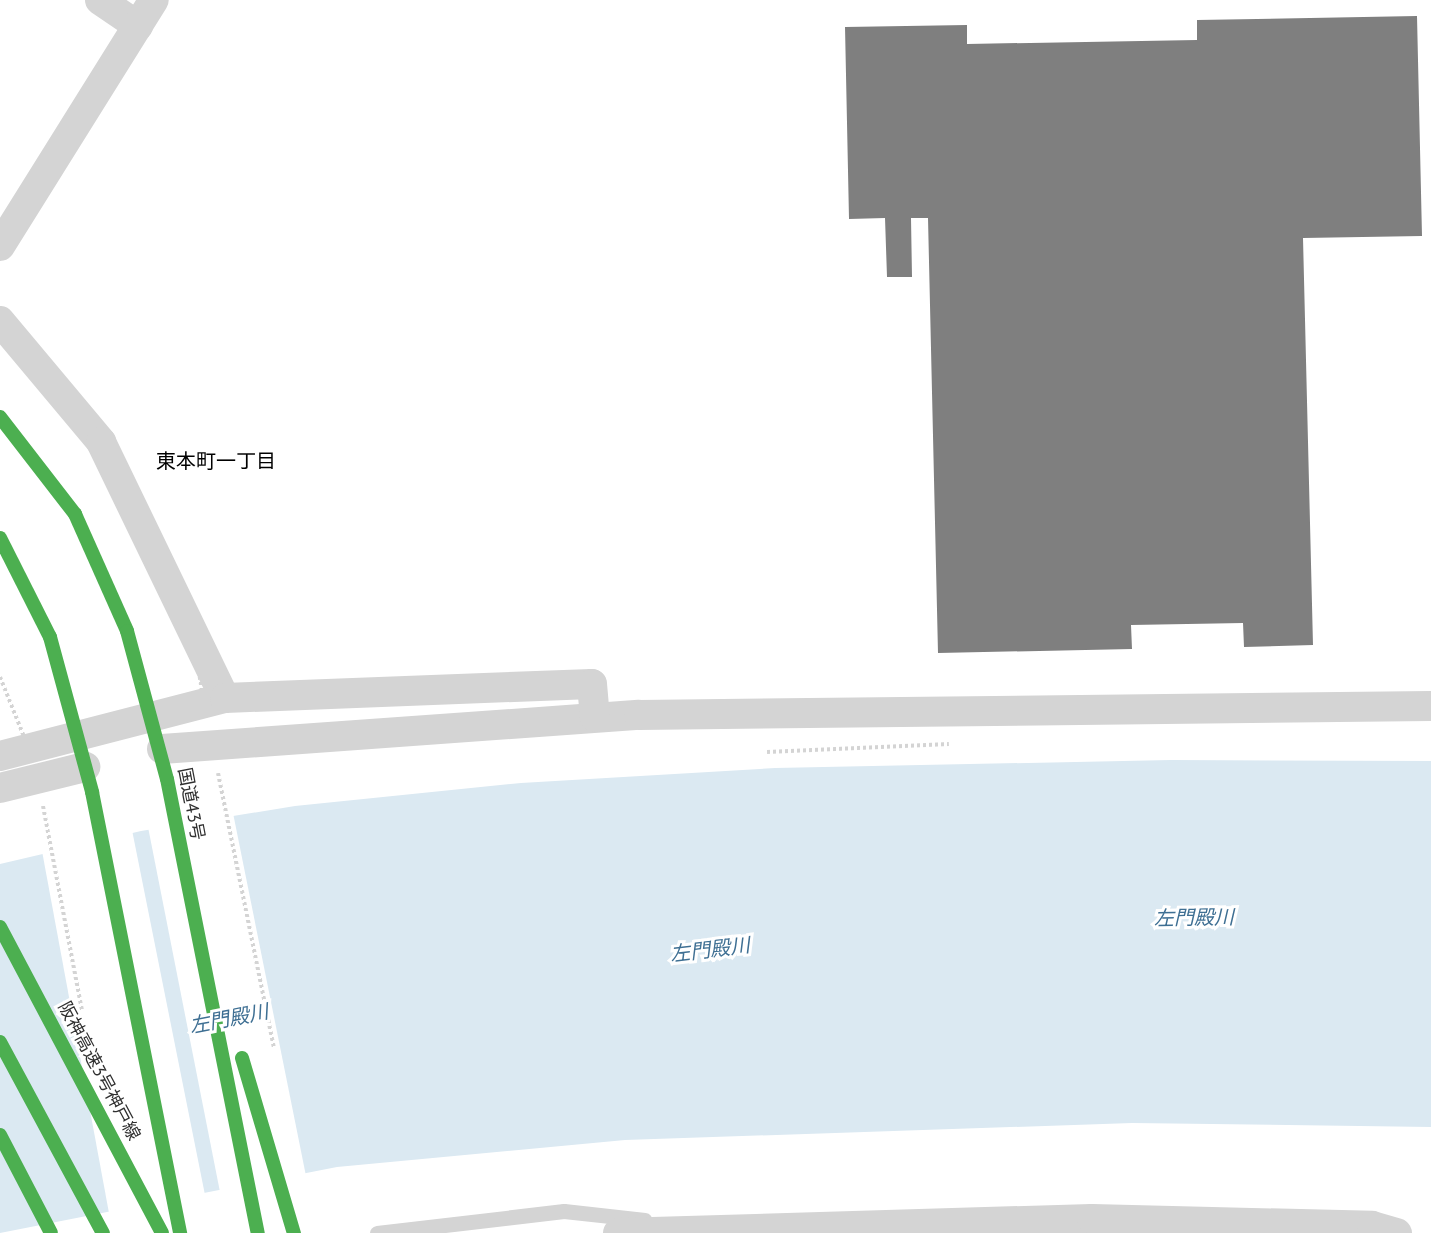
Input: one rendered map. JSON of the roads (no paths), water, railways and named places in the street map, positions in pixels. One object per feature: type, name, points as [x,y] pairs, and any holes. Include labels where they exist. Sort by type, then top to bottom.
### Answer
[{"type":"highway","name":"国道43号","points":[[0,417],[75,514],[127,631],[162,749],[258,1233]]},
{"type":"highway","points":[[0,538],[50,637],[85,767],[180,1233]]},
{"type":"highway","points":[[182,852],[294,1233]]},
{"type":"highway","name":"阪神高速3号神戸線","points":[[0,927],[162,1233]]},
{"type":"highway","points":[[0,1042],[103,1233]]},
{"type":"highway","points":[[161,1134],[171,1233]]},
{"type":"highway","points":[[0,1135],[51,1233]]},
{"type":"street","points":[[100,0],[138,26]]},
{"type":"street","points":[[0,246],[154,0]]},
{"type":"street","points":[[0,321],[101,442],[191,623],[216,707]]},
{"type":"street","points":[[9,751],[216,707],[592,684],[595,717]]},
{"type":"street","points":[[162,749],[595,717],[1431,706]]},
{"type":"street","points":[[0,788],[85,767]]},
{"type":"street","points":[[618,1233],[707,1227],[1372,1226],[1397,1233]]},
{"type":"lane","points":[[377,1233],[564,1211],[707,1227]]},
{"type":"water","name":"左門殿川","points":[[1171,760],[1431,761],[1431,1127],[1132,1123],[625,1140],[337,1167],[0,1233],[0,864],[141,831],[295,806],[521,783],[775,768]]},
{"type":"district","name":"東本町一丁目","points":[[216,461]]}]
